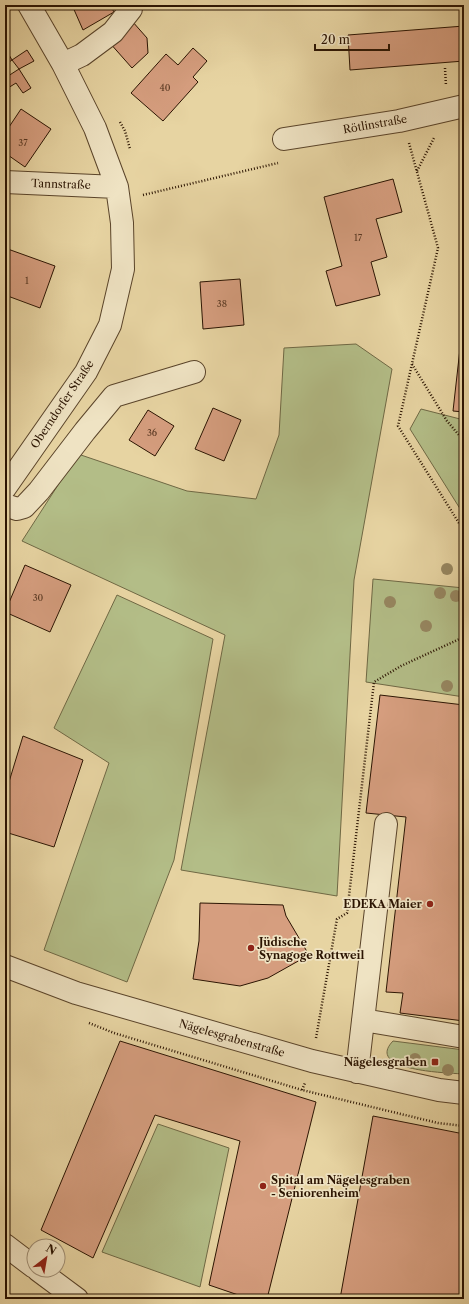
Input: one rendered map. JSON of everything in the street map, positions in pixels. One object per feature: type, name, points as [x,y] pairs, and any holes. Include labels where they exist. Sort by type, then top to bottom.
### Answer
[{"type":"street","name":"Oberndorfer Straße","points":[[5,488],[86,372],[110,325],[123,269],[122,223],[117,187],[95,128],[63,64],[29,5]]},
{"type":"street","points":[[63,64],[82,55],[113,32],[131,9],[131,5]]},
{"type":"street","name":"Rötlinstraße","points":[[284,139],[399,121],[456,107]]},
{"type":"street","name":"Tannstraße","points":[[5,182],[117,187]]},
{"type":"street","points":[[5,505],[17,509],[24,507],[39,491],[114,396],[194,372]]},
{"type":"street","points":[[357,1072],[386,824]]},
{"type":"street","name":"Nägelesgrabenstraße","points":[[5,966],[76,993],[312,1061],[439,1090],[464,1093]]},
{"type":"street","points":[[363,1020],[464,1037]]},
{"type":"street","points":[[5,1245],[26,1261]]},
{"type":"street","points":[[49,1278],[77,1299]]},
{"type":"path","points":[[417,172],[456,107]]},
{"type":"path","points":[[409,143],[438,248],[398,426],[464,531]]},
{"type":"path","points":[[143,195],[269,164]]},
{"type":"path","points":[[412,364],[447,421],[464,441]]},
{"type":"path","points":[[85,1022],[114,1033],[302,1090],[438,1123],[464,1126]]},
{"type":"green space","points":[[356,344],[392,369],[354,580],[337,896],[181,870],[225,635],[22,541],[78,454],[187,491],[256,499],[279,435],[284,348]]},
{"type":"green space","points":[[421,409],[464,420],[464,515],[410,429]]},
{"type":"green space","points":[[373,579],[464,588],[464,697],[366,682]]},
{"type":"green space","points":[[117,595],[213,639],[174,860],[127,982],[44,950],[109,763],[54,728]]},
{"type":"green space","points":[[393,1041],[464,1050],[464,1074],[427,1071],[399,1064],[390,1059],[387,1051]]},
{"type":"green space","points":[[158,1124],[229,1148],[200,1287],[102,1252]]},
{"type":"building","points":[[72,5],[110,5],[114,12],[83,30]]},
{"type":"building","points":[[132,21],[147,38],[148,53],[132,68],[109,42]]},
{"type":"building","points":[[464,26],[464,61],[350,70],[348,35]]},
{"type":"building","points":[[5,48],[12,60],[5,65]]},
{"type":"building","points":[[193,48],[207,61],[193,77],[198,82],[163,121],[131,93],[166,54],[178,65]]},
{"type":"building","points":[[27,50],[34,61],[19,69],[12,60]]},
{"type":"building","points":[[19,69],[31,88],[23,93],[16,83],[8,88],[5,84],[5,78]]},
{"type":"building","points":[[21,109],[51,129],[25,167],[5,153],[5,133]]},
{"type":"building","points":[[393,179],[402,212],[376,219],[387,257],[371,262],[380,295],[336,306],[326,271],[342,266],[324,197]]},
{"type":"building","points":[[5,248],[55,266],[40,308],[5,295]]},
{"type":"building","points":[[240,279],[244,325],[203,329],[200,282]]},
{"type":"building","points":[[464,313],[464,412],[453,411]]},
{"type":"building","points":[[213,408],[241,420],[224,461],[195,449]]},
{"type":"building","points":[[148,410],[174,426],[155,456],[129,440]]},
{"type":"building","points":[[25,565],[71,585],[50,632],[5,612]]},
{"type":"building","name":"EDEKA Maier","points":[[380,695],[464,705],[464,1021],[400,1013],[403,993],[386,992],[406,817],[366,813]]},
{"type":"building","points":[[23,736],[83,760],[54,847],[5,832],[5,795]]},
{"type":"building","name":"Jüdische Synagoge Rottweil","points":[[200,903],[283,905],[286,916],[309,955],[268,978],[240,986],[193,979],[199,941]]},
{"type":"building","name":"Spital am Nägelesgraben - Seniorenheim","points":[[120,1041],[316,1102],[267,1299],[250,1299],[209,1285],[240,1141],[155,1115],[93,1258],[66,1243],[66,1238],[56,1238],[41,1230]]},
{"type":"building","points":[[373,1116],[464,1134],[464,1299],[340,1299]]},
{"type":"place","name":"EDEKA Maier","points":[[430,904]]},
{"type":"place","name":"Jüdische Synagoge Rottweil","points":[[251,948]]},
{"type":"place","name":"Nägelesgraben","points":[[435,1062]]},
{"type":"place","name":"Spital am Nägelesgraben - Seniorenheim","points":[[263,1186]]}]
